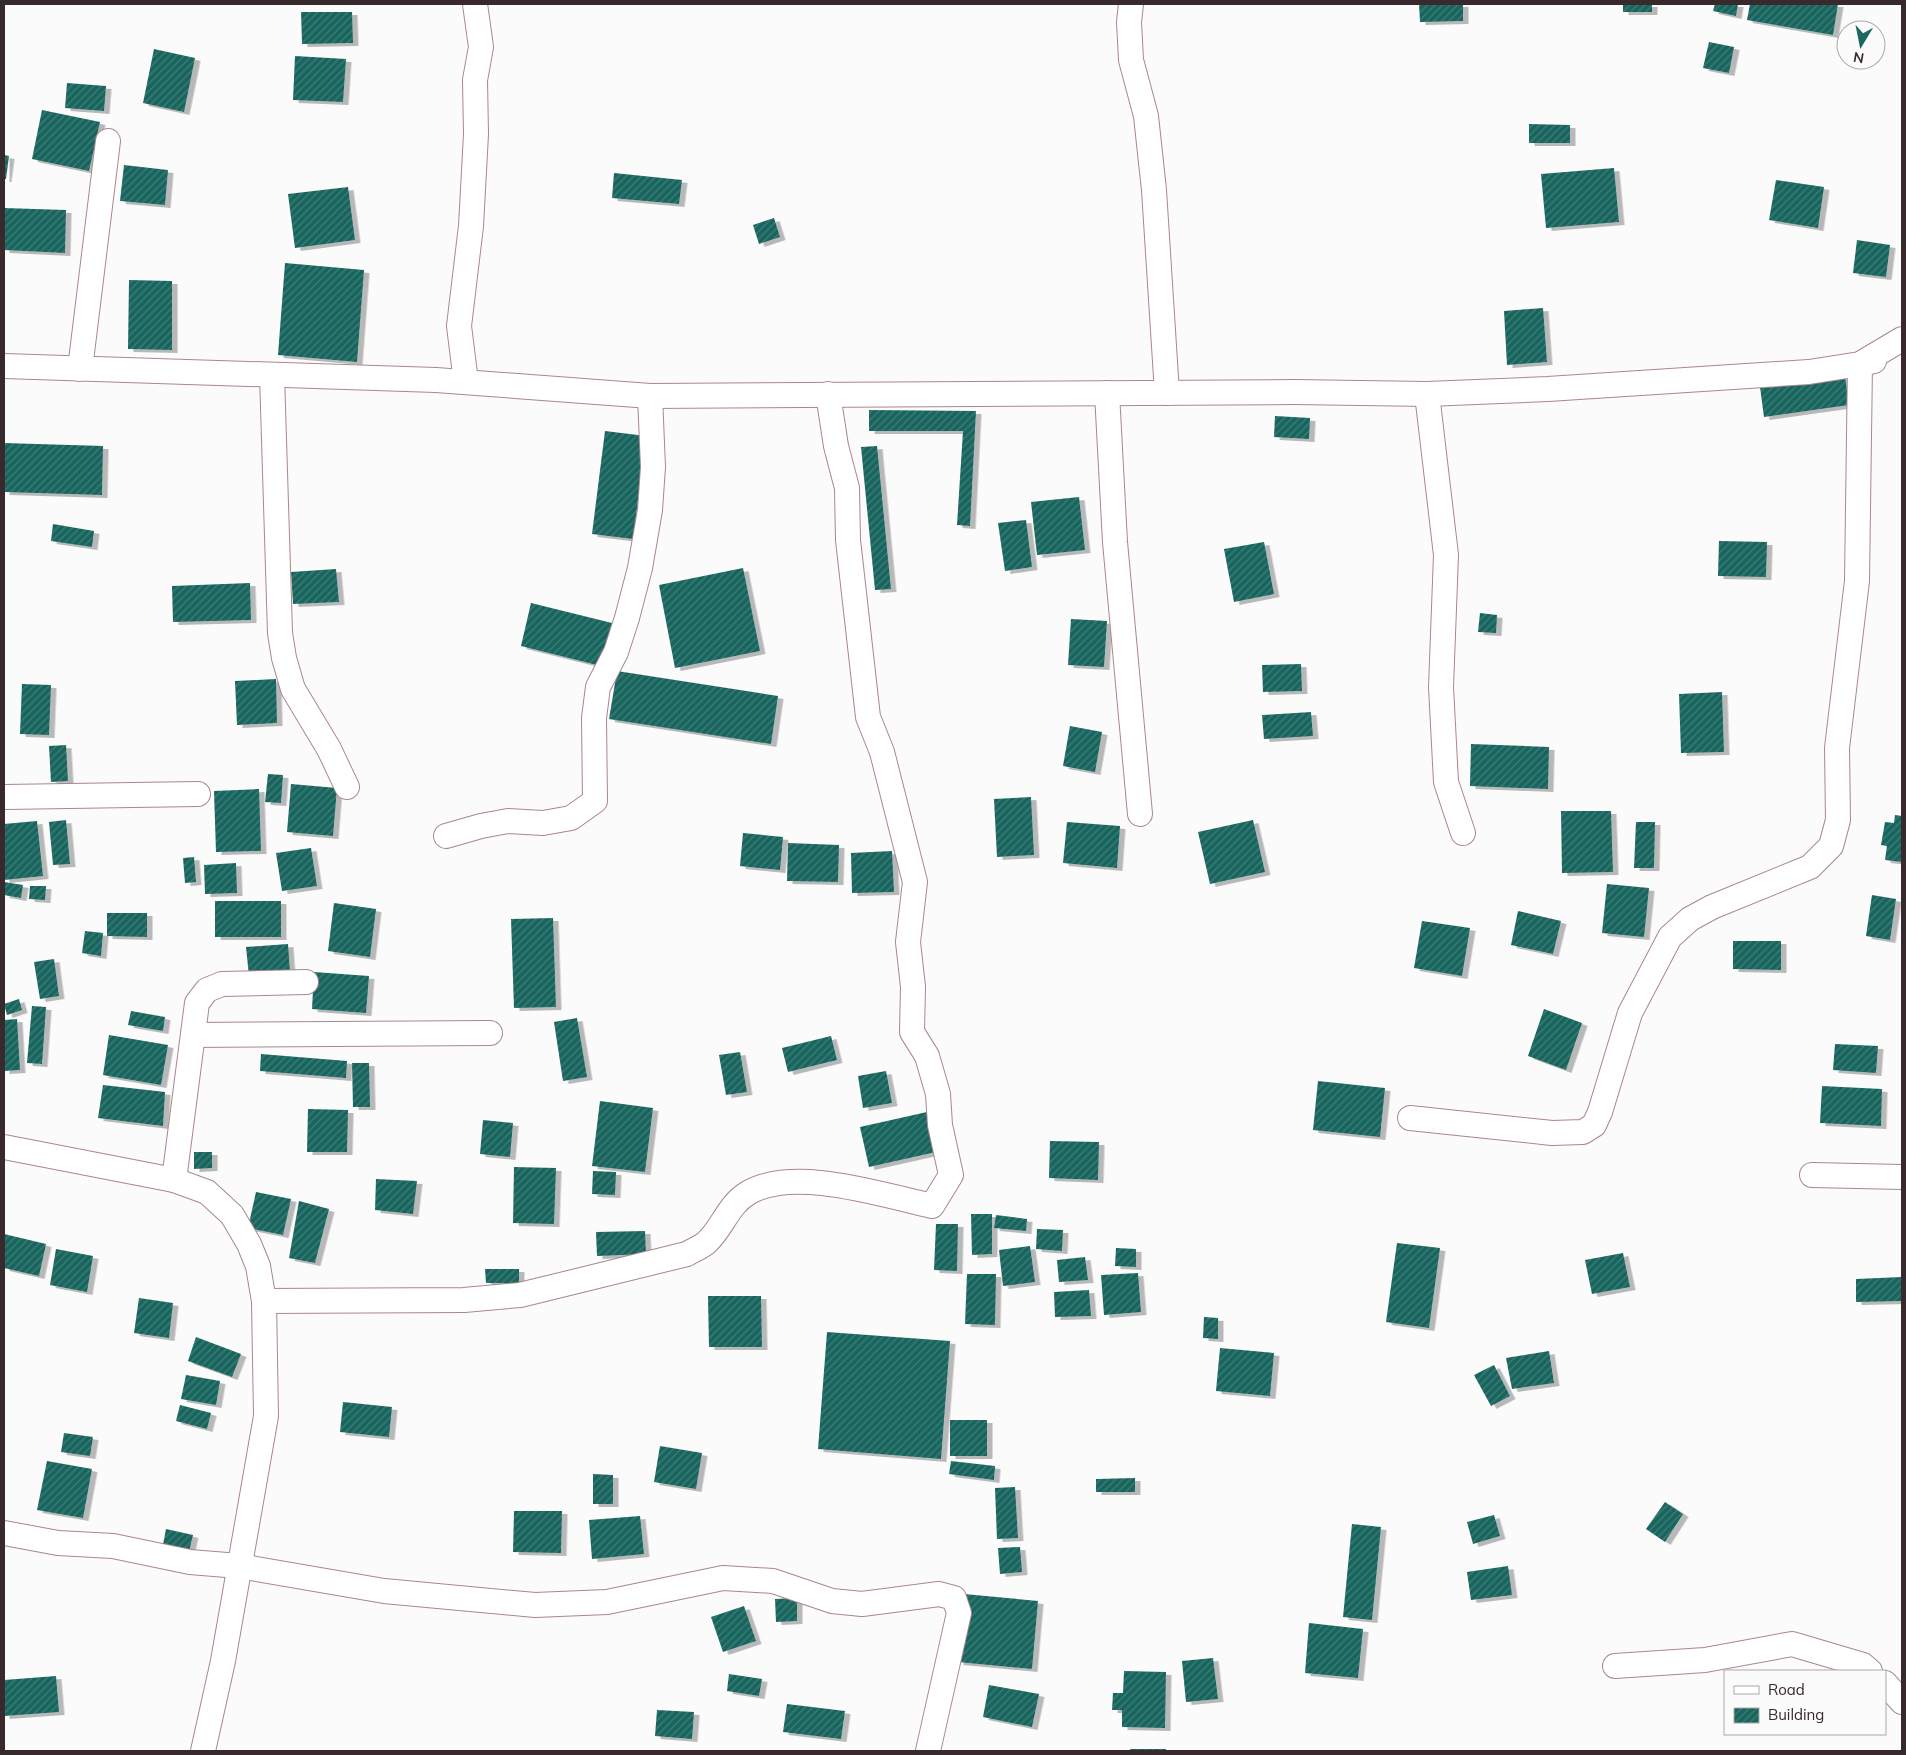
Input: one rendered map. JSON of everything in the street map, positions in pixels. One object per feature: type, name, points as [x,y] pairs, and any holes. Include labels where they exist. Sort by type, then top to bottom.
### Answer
[{"type":"street","points":[[466,382],[459,326],[471,226],[476,134],[475,80],[481,47],[475,4]]},
{"type":"street","points":[[1131,4],[1128,22],[1131,60],[1146,116],[1154,190],[1166,393]]},
{"type":"street","points":[[80,369],[108,141]]},
{"type":"street","points":[[1860,364],[1902,339]]},
{"type":"street","points":[[4,366],[466,382],[650,396],[1107,393],[1426,394],[1548,389],[1808,372],[1902,355]]},
{"type":"street","points":[[1410,1118],[1552,1134],[1583,1132],[1594,1124],[1600,1112],[1630,1013],[1670,937],[1690,919],[1712,907],[1810,867],[1831,846],[1838,820],[1837,748],[1857,581],[1860,364]]},
{"type":"street","points":[[272,375],[280,633],[284,658],[293,690],[329,750],[347,787]]},
{"type":"street","points":[[1107,393],[1115,542],[1140,814]]},
{"type":"street","points":[[264,1301],[464,1300],[520,1295],[687,1254],[707,1243],[729,1209],[748,1193],[776,1182],[817,1182],[932,1206],[951,1174],[940,1126],[938,1094],[927,1056],[912,1032],[913,987],[908,942],[915,882],[882,752],[868,717],[848,540],[847,488],[836,446],[828,394]]},
{"type":"street","points":[[1426,394],[1446,555],[1441,687],[1446,782],[1463,833]]},
{"type":"street","points":[[446,836],[508,821],[543,824],[571,818],[595,801],[594,718],[598,687],[616,652],[627,618],[640,568],[650,510],[654,466],[650,396]]},
{"type":"street","points":[[4,797],[198,794]]},
{"type":"street","points":[[174,1180],[197,1003],[207,990],[222,984],[306,982]]},
{"type":"street","points":[[193,1034],[490,1033]]},
{"type":"street","points":[[4,1147],[174,1180],[207,1192],[232,1215],[249,1244],[258,1266],[264,1301],[266,1416],[223,1661],[203,1751]]},
{"type":"street","points":[[1812,1175],[1902,1177]]},
{"type":"street","points":[[4,1533],[58,1543],[113,1546],[190,1562],[239,1566],[384,1591],[535,1605],[607,1602],[723,1578],[773,1580],[832,1600],[862,1604],[939,1594],[954,1598],[959,1613],[928,1751]]},
{"type":"street","points":[[1615,1666],[1705,1660],[1792,1644],[1862,1665],[1869,1670]]},
{"type":"street","points":[[1886,1684],[1902,1702]]},
{"type":"building","points":[[1419,4],[1463,4],[1463,21],[1420,22]]},
{"type":"building","points":[[1623,4],[1652,4],[1652,12],[1623,12]]},
{"type":"building","points":[[1715,4],[1738,4],[1736,16],[1713,11]]},
{"type":"building","points":[[1750,4],[1838,4],[1833,35],[1747,20]]},
{"type":"building","points":[[301,12],[352,12],[353,43],[302,44]]},
{"type":"building","points":[[1709,42],[1734,47],[1729,73],[1703,68]]},
{"type":"building","points":[[154,49],[195,58],[184,112],[143,103]]},
{"type":"building","points":[[295,56],[346,59],[343,102],[293,100]]},
{"type":"building","points":[[67,83],[106,86],[104,111],[65,108]]},
{"type":"building","points":[[42,110],[100,122],[89,171],[32,159]]},
{"type":"building","points":[[1529,124],[1570,125],[1570,143],[1529,143]]},
{"type":"building","points":[[4,155],[9,156],[6,179],[4,179]]},
{"type":"building","points":[[124,165],[168,170],[165,205],[120,201]]},
{"type":"building","points":[[1614,168],[1619,222],[1546,228],[1541,174]]},
{"type":"building","points":[[614,173],[682,180],[679,204],[612,198]]},
{"type":"building","points":[[1776,180],[1824,187],[1818,228],[1769,220]]},
{"type":"building","points":[[348,187],[355,240],[295,248],[288,194]]},
{"type":"building","points":[[4,208],[66,210],[65,253],[4,250]]},
{"type":"building","points":[[774,218],[780,237],[759,244],[753,225]]},
{"type":"building","points":[[1857,240],[1890,245],[1886,277],[1853,273]]},
{"type":"building","points":[[285,263],[364,270],[357,362],[278,355]]},
{"type":"building","points":[[129,280],[172,281],[172,350],[128,349]]},
{"type":"building","points":[[1543,308],[1547,362],[1507,365],[1504,311]]},
{"type":"building","points":[[1845,376],[1849,405],[1764,417],[1760,387]]},
{"type":"building","points":[[869,410],[976,411],[970,526],[957,525],[963,431],[869,431]]},
{"type":"building","points":[[1275,416],[1310,418],[1309,439],[1274,437]]},
{"type":"building","points":[[605,431],[646,436],[633,539],[592,534]]},
{"type":"building","points":[[4,443],[103,446],[102,495],[4,492]]},
{"type":"building","points":[[877,446],[891,589],[875,590],[861,447]]},
{"type":"building","points":[[1079,497],[1085,550],[1037,555],[1031,502]]},
{"type":"building","points":[[1026,520],[1032,567],[1005,571],[998,523]]},
{"type":"building","points":[[53,524],[94,531],[92,547],[51,541]]},
{"type":"building","points":[[1719,541],[1767,542],[1766,577],[1718,576]]},
{"type":"building","points":[[1264,542],[1274,594],[1234,602],[1224,549]]},
{"type":"building","points":[[743,568],[760,651],[675,668],[659,585]]},
{"type":"building","points":[[336,569],[339,602],[293,604],[291,572]]},
{"type":"building","points":[[250,583],[251,620],[173,622],[172,586]]},
{"type":"building","points":[[531,603],[612,623],[601,666],[521,646]]},
{"type":"building","points":[[1480,613],[1497,615],[1496,633],[1478,632]]},
{"type":"building","points":[[1071,619],[1107,621],[1104,667],[1068,665]]},
{"type":"building","points":[[1301,664],[1302,691],[1263,692],[1262,665]]},
{"type":"building","points":[[617,671],[778,696],[771,744],[609,719]]},
{"type":"building","points":[[276,679],[277,723],[237,725],[235,681]]},
{"type":"building","points":[[22,684],[51,685],[49,735],[20,734]]},
{"type":"building","points":[[1722,692],[1724,752],[1681,753],[1679,694]]},
{"type":"building","points":[[1311,712],[1313,736],[1264,739],[1262,715]]},
{"type":"building","points":[[1070,726],[1102,732],[1095,772],[1063,766]]},
{"type":"building","points":[[1471,744],[1549,747],[1548,789],[1470,786]]},
{"type":"building","points":[[66,745],[68,781],[51,782],[49,746]]},
{"type":"building","points":[[268,774],[283,775],[281,803],[265,802]]},
{"type":"building","points":[[291,784],[337,788],[333,836],[287,832]]},
{"type":"building","points":[[259,789],[261,851],[216,852],[214,791]]},
{"type":"building","points":[[1031,797],[1034,855],[997,857],[994,799]]},
{"type":"building","points":[[1561,811],[1611,811],[1613,872],[1562,873]]},
{"type":"building","points":[[1895,815],[1902,816],[1902,862],[1885,860],[1887,846],[1881,845],[1885,822],[1894,823]]},
{"type":"building","points":[[66,820],[70,864],[53,865],[49,822]]},
{"type":"building","points":[[1253,820],[1265,872],[1210,884],[1198,832]]},
{"type":"building","points":[[37,821],[43,876],[4,880],[4,824]]},
{"type":"building","points":[[1067,822],[1120,826],[1117,868],[1063,863]]},
{"type":"building","points":[[1636,822],[1655,822],[1654,868],[1634,868]]},
{"type":"building","points":[[743,833],[783,837],[780,870],[740,866]]},
{"type":"building","points":[[788,843],[839,845],[838,882],[787,881]]},
{"type":"building","points":[[311,848],[317,886],[282,891],[276,853]]},
{"type":"building","points":[[892,851],[894,892],[852,893],[851,853]]},
{"type":"building","points":[[194,857],[196,882],[185,883],[183,858]]},
{"type":"building","points":[[236,863],[237,893],[205,894],[204,865]]},
{"type":"building","points":[[4,882],[23,885],[21,898],[4,895]]},
{"type":"building","points":[[1607,884],[1649,888],[1644,937],[1602,933]]},
{"type":"building","points":[[30,886],[46,886],[45,900],[29,899]]},
{"type":"building","points":[[1872,895],[1896,899],[1890,940],[1866,936]]},
{"type":"building","points":[[215,901],[281,901],[281,937],[215,937]]},
{"type":"building","points":[[334,903],[376,909],[370,957],[328,951]]},
{"type":"building","points":[[1518,911],[1561,921],[1553,954],[1511,945]]},
{"type":"building","points":[[107,913],[147,913],[147,937],[107,936]]},
{"type":"building","points":[[553,918],[556,1007],[514,1008],[511,919]]},
{"type":"building","points":[[1422,921],[1470,928],[1462,976],[1414,968]]},
{"type":"building","points":[[85,931],[103,933],[101,956],[82,953]]},
{"type":"building","points":[[1733,941],[1781,941],[1781,970],[1733,969]]},
{"type":"building","points":[[288,944],[290,972],[249,976],[246,947]]},
{"type":"building","points":[[54,959],[59,996],[40,999],[34,962]]},
{"type":"building","points":[[314,972],[369,976],[366,1013],[312,1009]]},
{"type":"building","points":[[19,999],[22,1010],[7,1015],[4,1004]]},
{"type":"building","points":[[32,1006],[46,1007],[42,1064],[27,1063]]},
{"type":"building","points":[[1544,1009],[1582,1023],[1566,1070],[1528,1056]]},
{"type":"building","points":[[131,1011],[165,1017],[163,1031],[128,1025]]},
{"type":"building","points":[[577,1018],[587,1077],[563,1081],[554,1022]]},
{"type":"building","points":[[17,1019],[20,1070],[4,1071],[4,1020]]},
{"type":"building","points":[[109,1035],[168,1045],[161,1085],[103,1075]]},
{"type":"building","points":[[831,1036],[837,1060],[788,1072],[782,1048]]},
{"type":"building","points":[[1835,1044],[1878,1046],[1876,1073],[1833,1070]]},
{"type":"building","points":[[740,1052],[747,1092],[726,1095],[719,1055]]},
{"type":"building","points":[[261,1054],[347,1061],[346,1078],[260,1071]]},
{"type":"building","points":[[352,1063],[369,1063],[370,1107],[353,1107]]},
{"type":"building","points":[[886,1071],[892,1103],[863,1108],[858,1076]]},
{"type":"building","points":[[1318,1081],[1385,1088],[1380,1137],[1313,1130]]},
{"type":"building","points":[[103,1085],[165,1092],[163,1126],[98,1118]]},
{"type":"building","points":[[1822,1086],[1882,1089],[1881,1126],[1820,1123]]},
{"type":"building","points":[[600,1101],[653,1108],[645,1172],[592,1166]]},
{"type":"building","points":[[308,1109],[348,1110],[347,1152],[307,1152]]},
{"type":"building","points":[[927,1112],[936,1152],[869,1167],[860,1127]]},
{"type":"building","points":[[483,1120],[513,1123],[510,1157],[480,1154]]},
{"type":"building","points":[[1050,1141],[1099,1142],[1098,1180],[1049,1178]]},
{"type":"building","points":[[194,1152],[212,1152],[212,1168],[194,1169]]},
{"type":"building","points":[[514,1167],[556,1168],[554,1224],[513,1223]]},
{"type":"building","points":[[593,1171],[616,1172],[615,1195],[592,1194]]},
{"type":"building","points":[[376,1179],[417,1181],[413,1214],[375,1210]]},
{"type":"building","points":[[256,1192],[291,1199],[283,1235],[248,1228]]},
{"type":"building","points":[[299,1201],[329,1209],[315,1263],[289,1258]]},
{"type":"building","points":[[971,1214],[992,1214],[992,1254],[972,1255]]},
{"type":"building","points":[[996,1215],[1027,1219],[1026,1231],[994,1228]]},
{"type":"building","points":[[936,1224],[958,1224],[957,1271],[934,1270]]},
{"type":"building","points":[[1037,1229],[1063,1230],[1062,1251],[1036,1249]]},
{"type":"building","points":[[645,1231],[646,1254],[597,1256],[596,1232]]},
{"type":"building","points":[[4,1234],[46,1244],[39,1276],[4,1268]]},
{"type":"building","points":[[1397,1243],[1440,1248],[1429,1328],[1386,1322]]},
{"type":"building","points":[[1030,1246],[1035,1282],[1003,1286],[999,1250]]},
{"type":"building","points":[[1116,1248],[1136,1249],[1136,1267],[1115,1266]]},
{"type":"building","points":[[56,1249],[93,1256],[87,1292],[50,1285]]},
{"type":"building","points":[[1623,1253],[1630,1287],[1592,1294],[1585,1260]]},
{"type":"building","points":[[1085,1257],[1088,1280],[1059,1282],[1057,1260]]},
{"type":"building","points":[[485,1269],[519,1269],[519,1283],[486,1283]]},
{"type":"building","points":[[1138,1273],[1141,1312],[1104,1315],[1101,1275]]},
{"type":"building","points":[[967,1274],[996,1274],[995,1325],[965,1324]]},
{"type":"building","points":[[1902,1277],[1902,1301],[1856,1302],[1856,1279]]},
{"type":"building","points":[[1089,1290],[1091,1316],[1055,1317],[1054,1292]]},
{"type":"building","points":[[708,1296],[761,1296],[762,1347],[709,1347]]},
{"type":"building","points":[[139,1298],[173,1303],[169,1338],[134,1333]]},
{"type":"building","points":[[1204,1317],[1218,1318],[1218,1339],[1203,1338]]},
{"type":"building","points":[[827,1332],[950,1341],[941,1459],[818,1449]]},
{"type":"building","points":[[196,1337],[241,1354],[232,1377],[188,1361]]},
{"type":"building","points":[[1220,1348],[1274,1353],[1270,1396],[1216,1391]]},
{"type":"building","points":[[1549,1351],[1554,1383],[1512,1389],[1506,1358]]},
{"type":"building","points":[[1494,1365],[1510,1396],[1491,1406],[1474,1375]]},
{"type":"building","points":[[186,1375],[220,1381],[216,1405],[181,1399]]},
{"type":"building","points":[[343,1402],[392,1407],[389,1437],[340,1432]]},
{"type":"building","points":[[180,1405],[211,1413],[207,1429],[176,1421]]},
{"type":"building","points":[[950,1420],[987,1420],[987,1456],[950,1456]]},
{"type":"building","points":[[64,1433],[93,1437],[90,1456],[61,1452]]},
{"type":"building","points":[[660,1446],[702,1453],[696,1489],[654,1482]]},
{"type":"building","points":[[47,1461],[92,1469],[83,1518],[37,1510]]},
{"type":"building","points":[[951,1461],[995,1466],[994,1480],[949,1474]]},
{"type":"building","points":[[593,1474],[613,1475],[613,1504],[593,1504]]},
{"type":"building","points":[[1135,1478],[1135,1492],[1096,1492],[1096,1479]]},
{"type":"building","points":[[1015,1487],[1018,1538],[997,1539],[995,1488]]},
{"type":"building","points":[[1665,1502],[1683,1514],[1665,1542],[1646,1529]]},
{"type":"building","points":[[514,1511],[562,1511],[561,1553],[513,1552]]},
{"type":"building","points":[[1494,1515],[1500,1536],[1473,1544],[1467,1522]]},
{"type":"building","points":[[640,1516],[644,1554],[592,1559],[589,1520]]},
{"type":"building","points":[[1352,1524],[1381,1527],[1372,1620],[1343,1617]]},
{"type":"building","points":[[166,1529],[193,1535],[188,1556],[162,1550]]},
{"type":"building","points":[[1020,1547],[1022,1572],[1000,1574],[998,1548]]},
{"type":"building","points":[[1508,1566],[1512,1595],[1471,1600],[1467,1572]]},
{"type":"building","points":[[964,1594],[1038,1601],[1032,1669],[958,1662]]},
{"type":"building","points":[[797,1598],[797,1621],[776,1622],[775,1599]]},
{"type":"building","points":[[744,1606],[756,1641],[723,1652],[711,1617]]},
{"type":"building","points":[[1309,1623],[1363,1629],[1358,1678],[1305,1673]]},
{"type":"building","points":[[1213,1658],[1218,1699],[1186,1702],[1182,1661]]},
{"type":"building","points":[[1124,1671],[1166,1672],[1165,1728],[1122,1727],[1122,1710],[1112,1710],[1113,1693],[1123,1693]]},
{"type":"building","points":[[729,1674],[762,1679],[759,1696],[727,1691]]},
{"type":"building","points":[[56,1676],[59,1712],[4,1716],[4,1680]]},
{"type":"building","points":[[989,1685],[1039,1694],[1032,1727],[983,1717]]},
{"type":"building","points":[[787,1704],[845,1711],[841,1739],[783,1732]]},
{"type":"building","points":[[657,1710],[694,1712],[692,1739],[655,1736]]},
{"type":"building","points":[[1130,1749],[1166,1749],[1166,1751],[1130,1751]]}]
